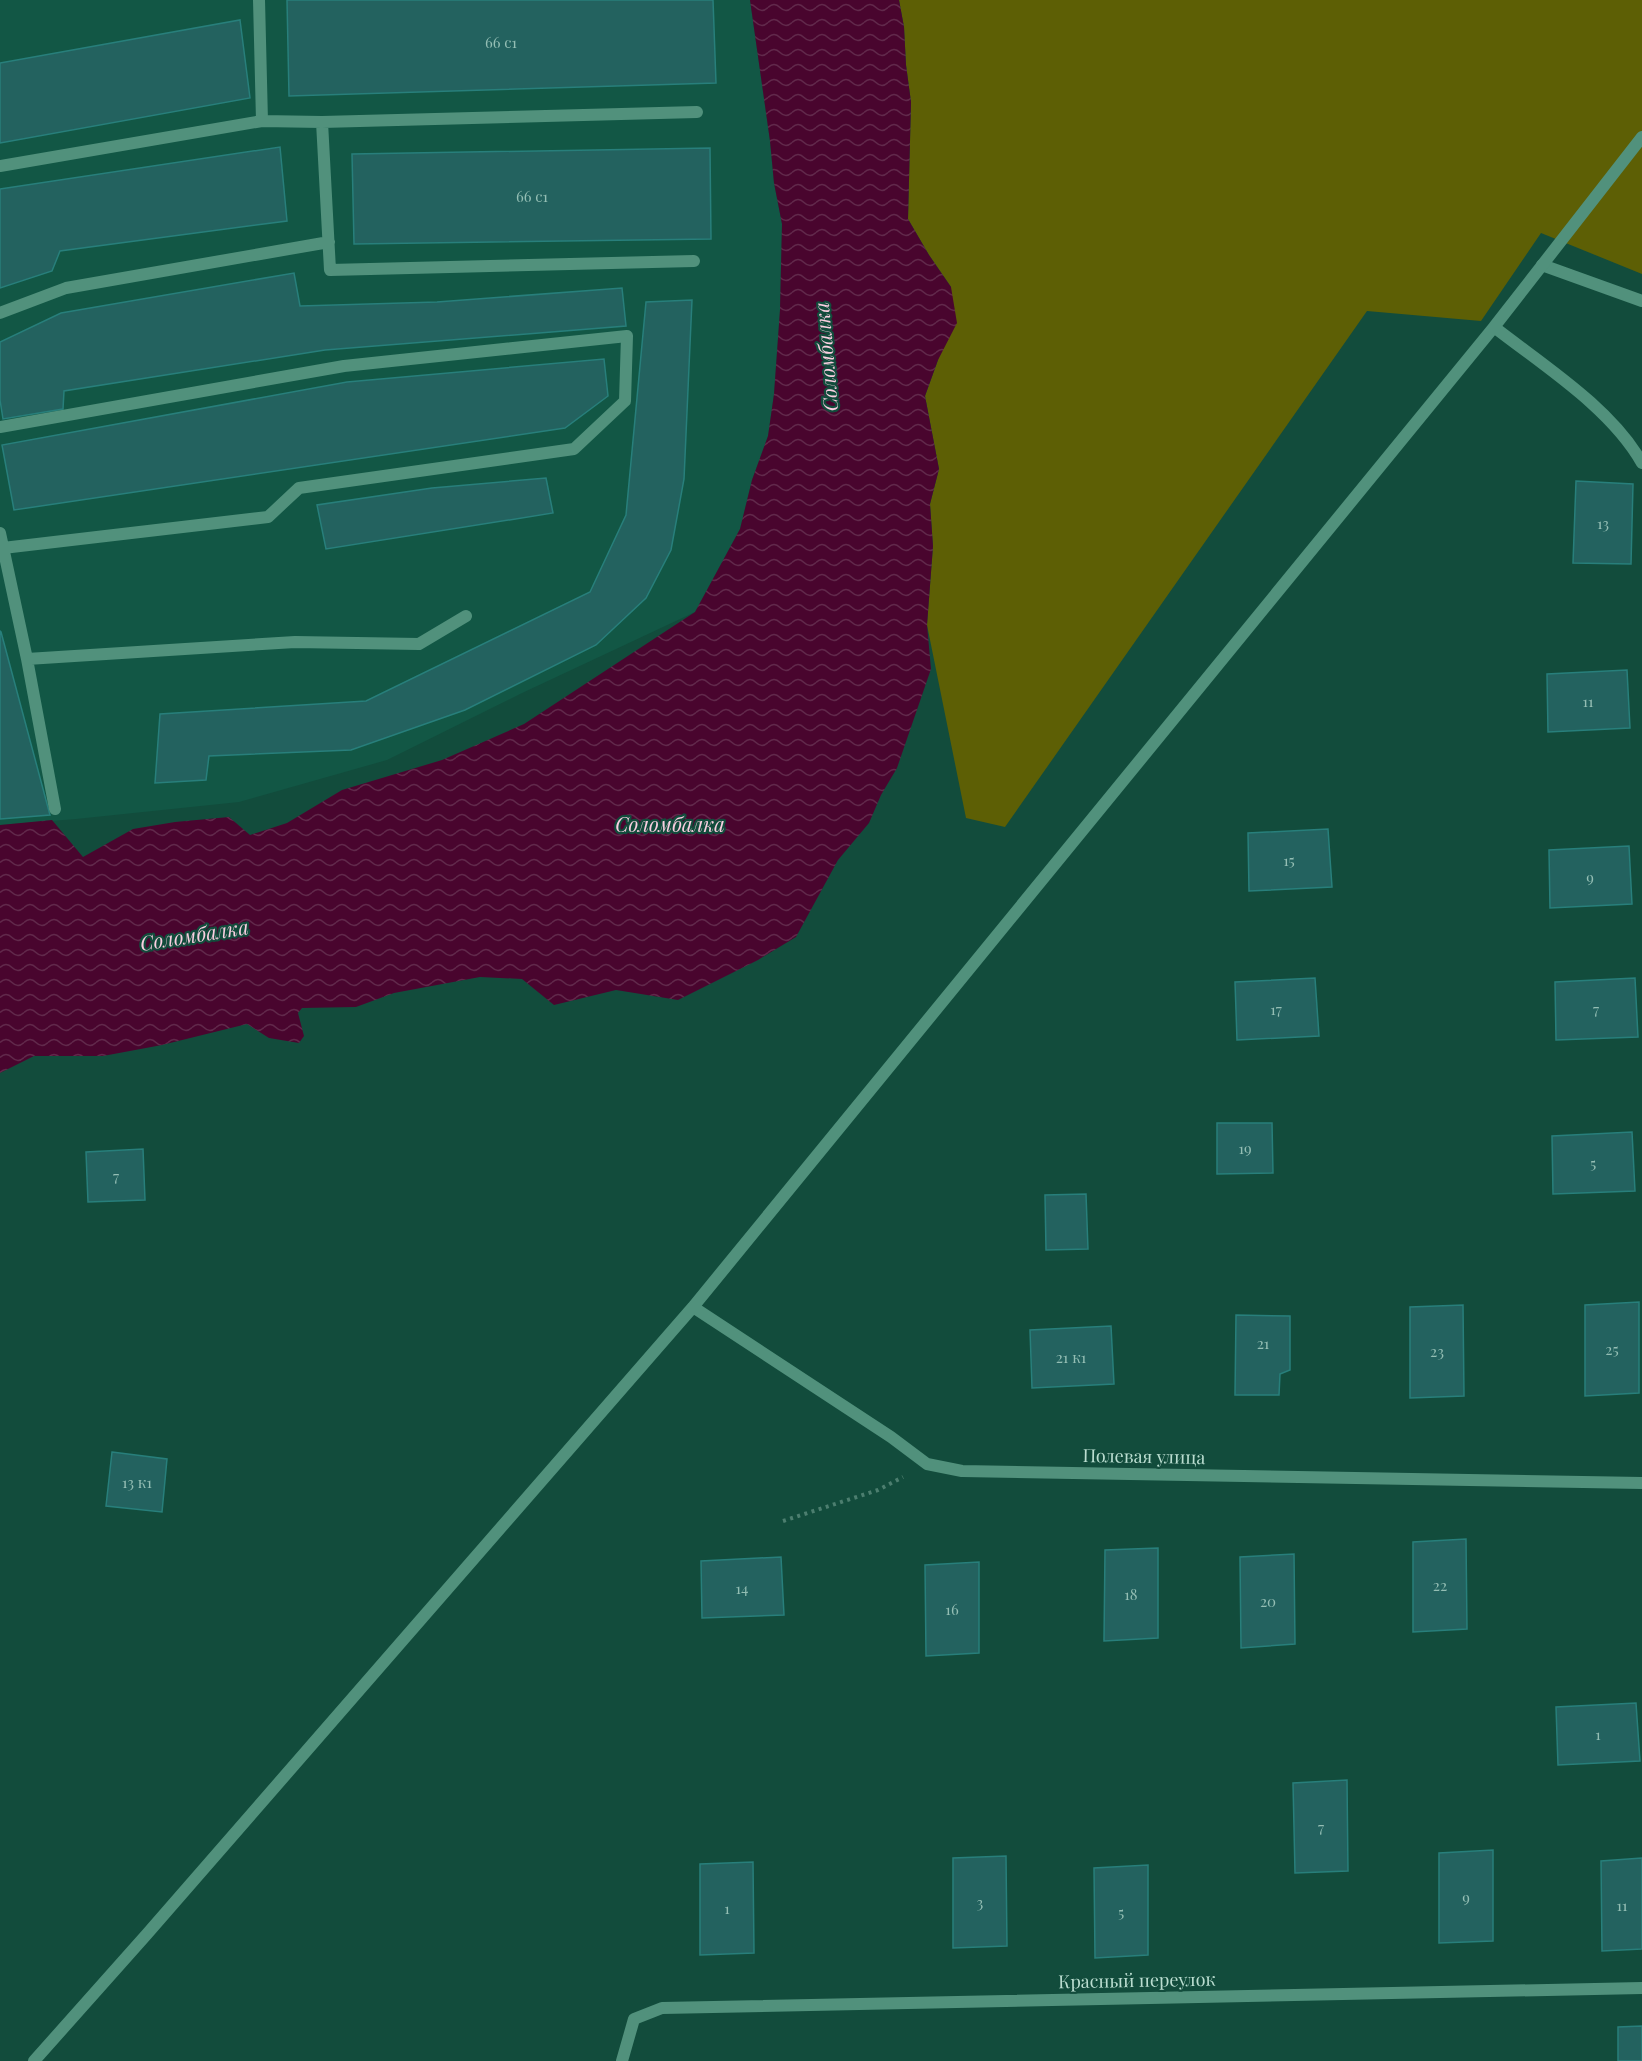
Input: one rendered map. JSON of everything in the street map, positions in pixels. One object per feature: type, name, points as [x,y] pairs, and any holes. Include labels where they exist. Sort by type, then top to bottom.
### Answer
[{"type":"street","points":[[259,0],[262,121]]},
{"type":"street","points":[[0,166],[262,121],[322,122],[697,112]]},
{"type":"street","points":[[322,122],[330,270],[694,261]]},
{"type":"street","points":[[34,2061],[693,1307],[1494,327],[1642,137]]},
{"type":"street","points":[[0,313],[66,288],[328,242]]},
{"type":"street","points":[[1542,265],[1642,302]]},
{"type":"street","points":[[1494,327],[1600,410],[1632,445],[1642,463]]},
{"type":"street","points":[[0,427],[344,366],[627,336],[625,401],[574,449],[299,488],[268,517],[3,548]]},
{"type":"street","points":[[0,533],[27,659],[55,809]]},
{"type":"street","points":[[27,659],[295,642],[419,644],[466,615]]},
{"type":"street","name":"Полевая улица","points":[[693,1307],[891,1437],[927,1464],[962,1471],[1642,1483]]},
{"type":"street","name":"Красный переулок","points":[[622,2061],[634,2019],[662,2008],[1642,1988]]},
{"type":"path","points":[[783,1521],[878,1490],[927,1464]]},
{"type":"shaded area","points":[[0,0],[750,0],[774,183],[782,224],[780,310],[774,394],[768,436],[752,480],[740,529],[695,612],[520,694],[387,760],[239,802],[0,825]]},
{"type":"shaded area","points":[[899,0],[1642,0],[1642,274],[1541,233],[1481,321],[1367,311],[1005,827],[966,818],[927,625],[933,546],[930,504],[939,469],[925,396],[938,360],[951,287],[908,219],[911,102],[904,27]]},
{"type":"water","name":"Соломбалка","points":[[750,0],[899,0],[904,27],[911,102],[908,219],[951,287],[957,323],[938,360],[925,396],[939,469],[930,504],[933,546],[927,625],[931,669],[897,768],[881,795],[869,823],[838,860],[796,937],[758,960],[678,1000],[616,990],[554,1005],[522,979],[480,977],[394,993],[356,1007],[302,1008],[298,1013],[304,1036],[299,1043],[269,1038],[247,1024],[162,1045],[103,1056],[34,1056],[0,1073],[0,825],[52,820],[83,857],[133,829],[175,822],[229,817],[250,835],[287,823],[342,790],[442,760],[524,724],[695,612],[740,529],[752,480],[768,436],[774,394],[780,310],[782,224],[774,183]]},
{"type":"building","points":[[287,0],[713,0],[716,83],[289,96]]},
{"type":"building","points":[[240,20],[250,98],[0,143],[0,63]]},
{"type":"building","points":[[280,147],[287,221],[60,251],[52,271],[0,288],[0,189]]},
{"type":"building","points":[[710,148],[711,239],[354,244],[352,154]]},
{"type":"building","points":[[294,273],[300,306],[437,302],[622,288],[626,326],[325,350],[64,391],[63,409],[3,419],[0,400],[0,342],[61,313]]},
{"type":"building","points":[[692,300],[684,479],[671,550],[646,598],[596,645],[465,710],[351,750],[209,756],[206,780],[155,783],[160,714],[366,701],[590,592],[626,515],[646,302]]},
{"type":"building","points":[[604,359],[608,396],[565,428],[14,510],[2,445],[347,382]]},
{"type":"building","points":[[546,478],[553,513],[326,549],[317,505],[432,488]]},
{"type":"building","points":[[1576,481],[1633,484],[1631,564],[1573,563]]},
{"type":"building","points":[[1,632],[50,815],[0,819]]},
{"type":"building","points":[[1627,670],[1630,728],[1548,732],[1547,674]]},
{"type":"building","points":[[1328,829],[1332,887],[1249,891],[1248,833]]},
{"type":"building","points":[[1629,846],[1632,904],[1550,908],[1549,850]]},
{"type":"building","points":[[1315,978],[1319,1036],[1237,1040],[1235,982]]},
{"type":"building","points":[[1635,978],[1638,1037],[1556,1040],[1555,982]]},
{"type":"building","points":[[1217,1123],[1272,1123],[1273,1173],[1217,1174]]},
{"type":"building","points":[[1632,1132],[1635,1191],[1553,1194],[1552,1136]]},
{"type":"building","points":[[143,1149],[145,1200],[88,1202],[86,1152]]},
{"type":"building","points":[[1086,1194],[1088,1249],[1046,1250],[1045,1195]]},
{"type":"building","points":[[1639,1302],[1639,1393],[1585,1396],[1585,1305]]},
{"type":"building","points":[[1463,1305],[1464,1396],[1410,1398],[1410,1307]]},
{"type":"building","points":[[1236,1315],[1290,1316],[1290,1370],[1280,1374],[1279,1395],[1235,1395]]},
{"type":"building","points":[[1111,1326],[1114,1384],[1032,1388],[1030,1330]]},
{"type":"building","points":[[112,1452],[167,1459],[162,1512],[106,1506]]},
{"type":"building","points":[[1466,1539],[1467,1629],[1413,1632],[1413,1542]]},
{"type":"building","points":[[1158,1548],[1158,1638],[1104,1641],[1105,1550]]},
{"type":"building","points":[[1294,1554],[1295,1644],[1241,1648],[1240,1557]]},
{"type":"building","points":[[781,1557],[784,1615],[702,1618],[701,1561]]},
{"type":"building","points":[[979,1562],[979,1653],[926,1656],[925,1565]]},
{"type":"building","points":[[1636,1703],[1640,1761],[1558,1765],[1556,1707]]},
{"type":"building","points":[[1347,1780],[1348,1871],[1295,1873],[1293,1783]]},
{"type":"building","points":[[1493,1850],[1493,1941],[1439,1943],[1439,1853]]},
{"type":"building","points":[[1006,1856],[1007,1946],[953,1948],[953,1858]]},
{"type":"building","points":[[1642,1858],[1642,1949],[1602,1951],[1601,1861]]},
{"type":"building","points":[[753,1862],[754,1953],[700,1955],[700,1864]]},
{"type":"building","points":[[1148,1865],[1148,1955],[1095,1958],[1094,1868]]},
{"type":"building","points":[[1642,2026],[1642,2061],[1618,2061],[1618,2027]]}]
